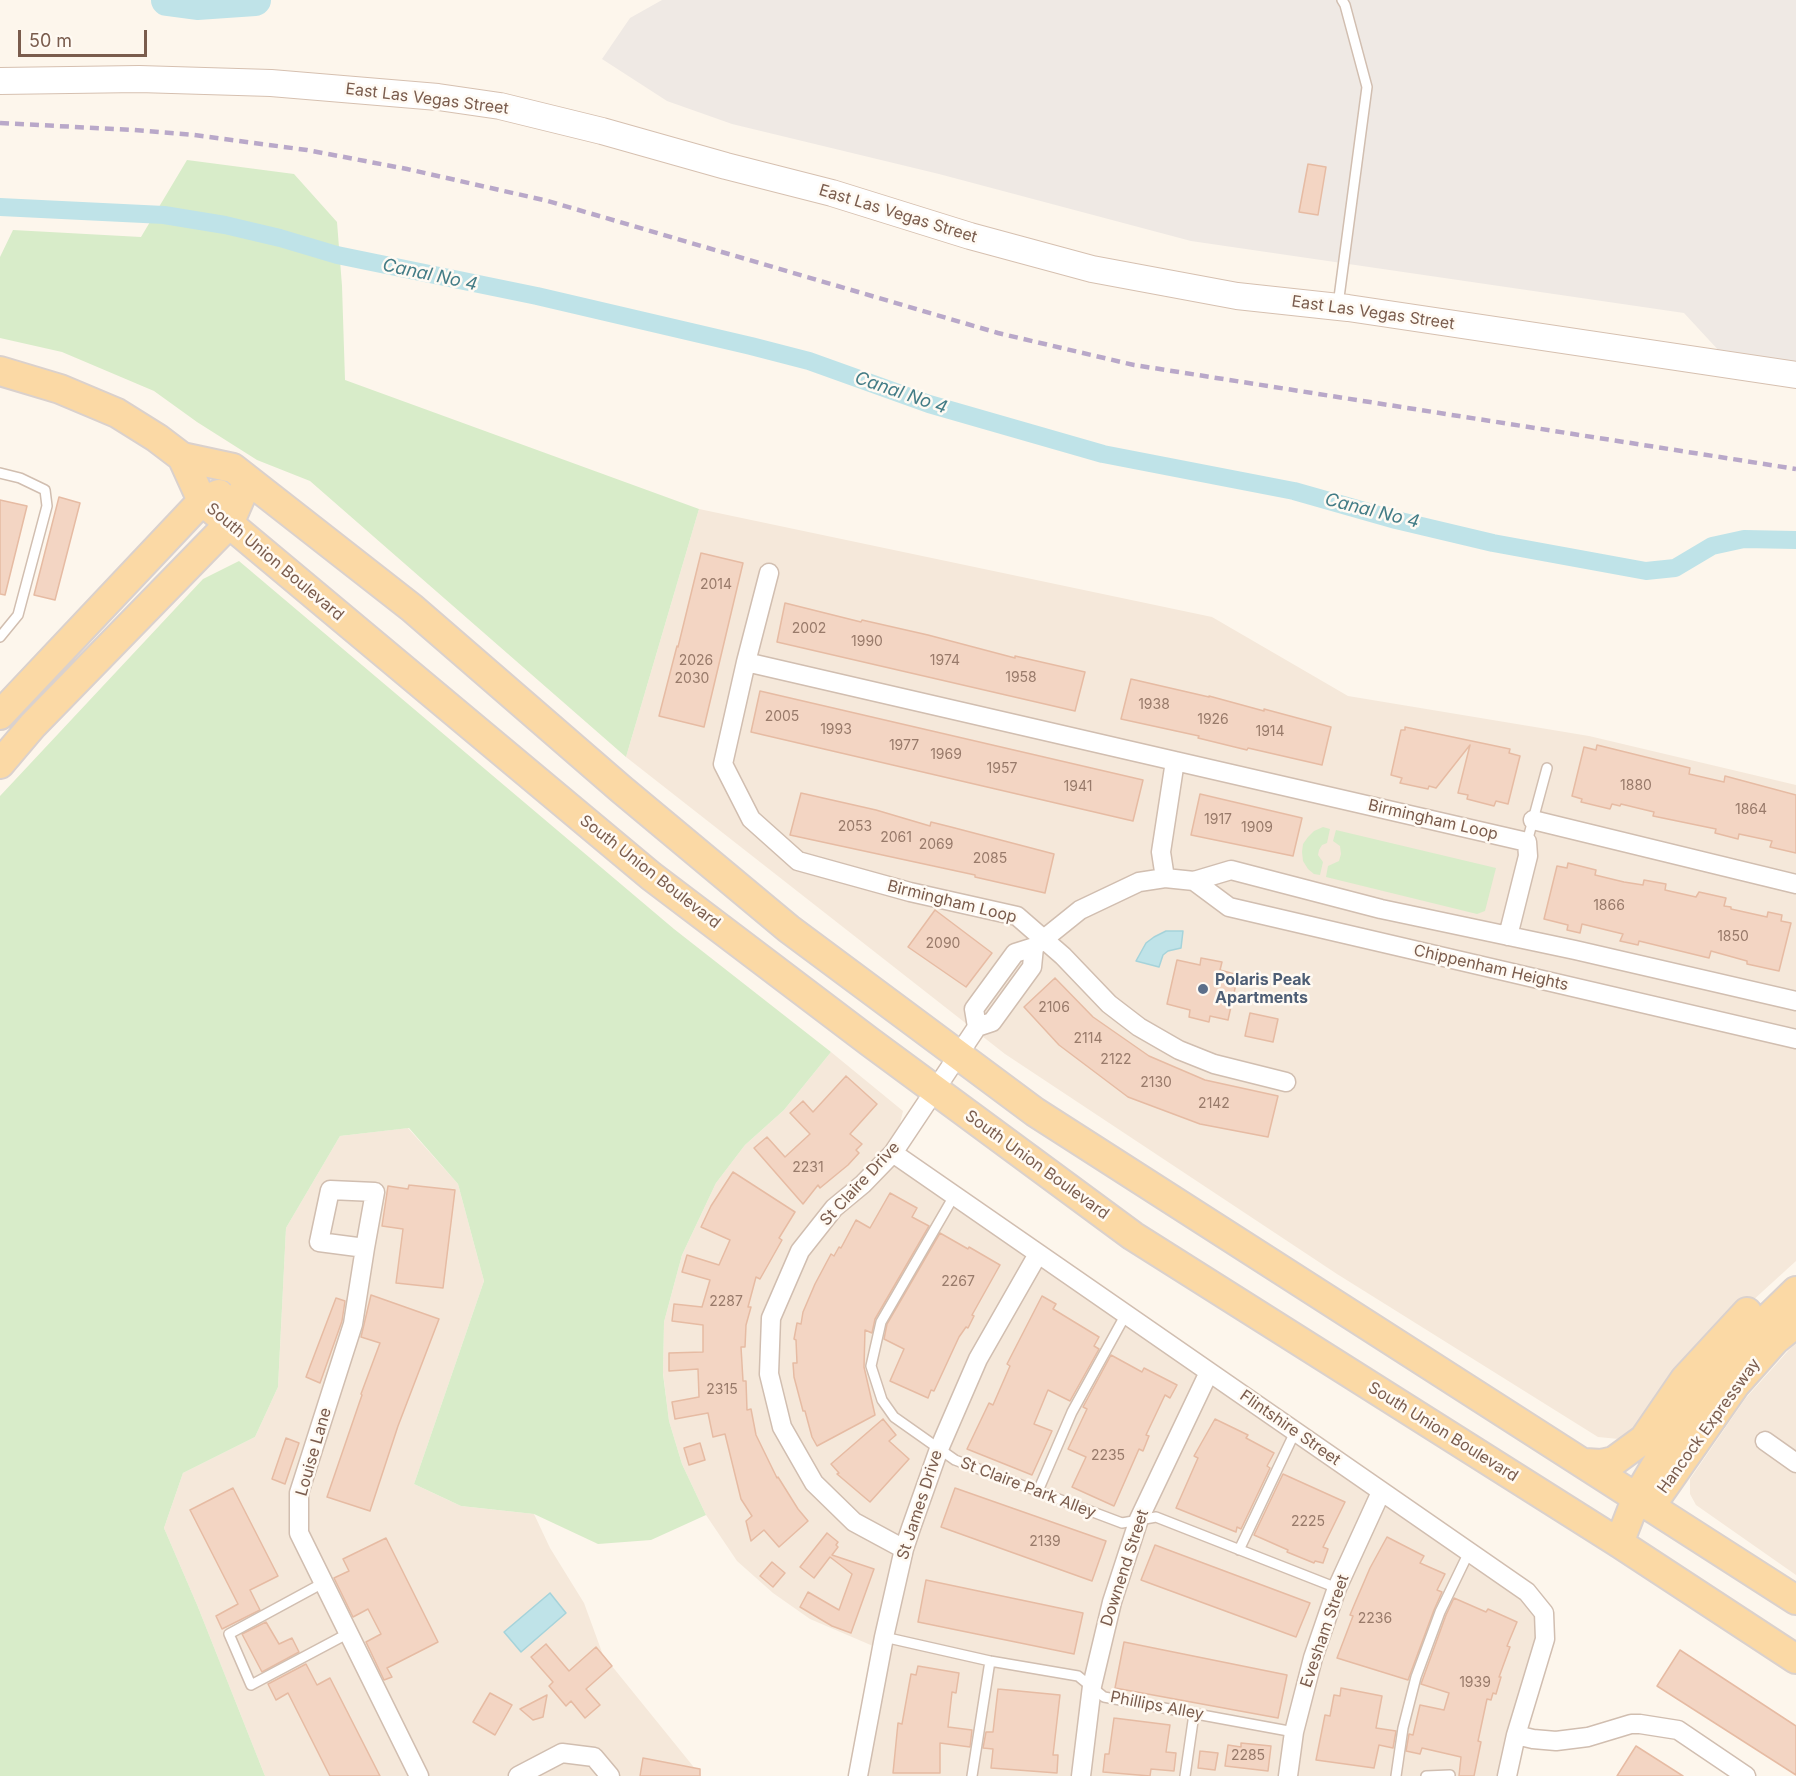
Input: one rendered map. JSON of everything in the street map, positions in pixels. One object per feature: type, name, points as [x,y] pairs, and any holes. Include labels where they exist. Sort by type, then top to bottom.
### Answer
[{"type":"main road","points":[[0,371],[60,388],[117,413],[182,457],[233,468],[412,608],[621,789],[789,930],[1035,1112],[1796,1600]]},
{"type":"main road","name":"South Union Boulevard","points":[[182,457],[202,501],[229,524],[651,876],[934,1089],[1133,1236],[1619,1543],[1796,1659]]},
{"type":"main road","points":[[0,715],[202,501],[248,480]]},
{"type":"main road","points":[[0,764],[33,725],[229,524],[248,480]]},
{"type":"main road","points":[[1585,1463],[1600,1464],[1614,1461],[1644,1439],[1685,1379],[1715,1345],[1744,1315],[1796,1275]]},
{"type":"main road","name":"Hancock Expressway","points":[[1619,1543],[1644,1501],[1676,1431],[1720,1369],[1796,1291]]},
{"type":"main road","name":"Hancock Expressway","points":[[1644,1501],[1735,1385],[1775,1340],[1796,1323]]},
{"type":"street","name":"East Las Vegas Street","points":[[0,81],[139,79],[271,83],[438,97],[500,106],[832,193],[970,236],[1092,269],[1237,296],[1338,307],[1796,375]]},
{"type":"street","name":"Birmingham Loop","points":[[769,573],[723,764],[751,819],[798,861],[910,892],[1017,916],[1039,942],[1139,1027],[1179,1050],[1214,1064],[1286,1082]]},
{"type":"street","name":"Birmingham Loop","points":[[746,662],[1527,842]]},
{"type":"street","points":[[1165,878],[1161,852],[1175,761]]},
{"type":"street","points":[[1533,820],[1796,884]]},
{"type":"street","points":[[1508,936],[1528,856],[1527,842]]},
{"type":"street","name":"Chippenham Heights","points":[[959,1055],[977,1027],[974,1009],[1015,953],[1039,942],[1080,910],[1139,882],[1165,878],[1194,881],[1231,870],[1381,909],[1796,1000]]},
{"type":"street","name":"Chippenham Heights","points":[[1194,881],[1229,907],[1796,1039]]},
{"type":"street","name":"St Claire Drive","points":[[904,1549],[854,1522],[814,1483],[782,1427],[769,1374],[771,1318],[800,1251],[834,1208],[863,1184],[893,1153],[959,1055]]},
{"type":"street","name":"Flintshire Street","points":[[893,1153],[1527,1592],[1544,1613],[1545,1639],[1516,1735],[1507,1776]]},
{"type":"street","name":"Louise Lane","points":[[365,1248],[353,1324],[299,1493],[299,1533],[419,1776]]},
{"type":"street","name":"St James Drive","points":[[858,1776],[884,1638],[904,1549],[939,1449],[978,1359],[1038,1254]]},
{"type":"street","name":"Downend Street","points":[[1081,1776],[1092,1686],[1111,1605],[1139,1519],[1209,1372]]},
{"type":"street","points":[[1765,1441],[1796,1463]]},
{"type":"street","name":"Evesham Street","points":[[1288,1776],[1294,1732],[1310,1669],[1337,1588],[1381,1492]]},
{"type":"street","points":[[1516,1735],[1556,1741],[1588,1737],[1640,1724],[1678,1730],[1746,1776]]},
{"type":"street","points":[[518,1776],[561,1753],[594,1757],[610,1776]]},
{"type":"lane","points":[[1338,307],[1367,87],[1342,0]]},
{"type":"lane","points":[[0,473],[20,478],[45,490],[47,506],[18,615],[0,637]]},
{"type":"lane","points":[[1527,842],[1547,768]]},
{"type":"lane","name":"St Claire Park Alley","points":[[954,1196],[881,1322],[871,1366],[882,1400],[894,1417],[955,1460],[1122,1523],[1156,1517],[1337,1588]]},
{"type":"lane","points":[[1038,1491],[1072,1412],[1126,1314]]},
{"type":"lane","points":[[1239,1550],[1295,1432]]},
{"type":"lane","points":[[1396,1776],[1403,1728],[1416,1677],[1440,1612],[1469,1552]]},
{"type":"lane","points":[[323,1583],[229,1634],[251,1684],[347,1634]]},
{"type":"lane","name":"Phillips Alley","points":[[884,1638],[990,1661],[1078,1676],[1104,1697],[1294,1732]]},
{"type":"lane","points":[[972,1776],[990,1661]]},
{"type":"lane","points":[[1185,1776],[1194,1714]]},
{"type":"lane","points":[[1426,1776],[1450,1775]]},
{"type":"shaded area","points":[[662,0],[1796,0],[1796,375],[1733,366],[1684,313],[1191,241],[939,174],[732,124],[667,101],[602,59],[630,18]]},
{"type":"shaded area","name":"Polaris Peak Apartments","points":[[699,509],[1212,617],[1348,696],[1589,736],[1796,785],[1796,1261],[1740,1312],[1629,1440],[1598,1437],[1337,1274],[1005,1054],[626,757]]},
{"type":"shaded area","points":[[831,1052],[903,1111],[893,1153],[1544,1613],[1507,1776],[858,1776],[884,1638],[873,1646],[810,1619],[773,1593],[737,1561],[706,1515],[682,1464],[669,1421],[663,1373],[664,1322],[682,1255],[716,1183],[745,1145],[784,1110]]},
{"type":"shaded area","points":[[408,1128],[458,1184],[484,1281],[414,1484],[461,1506],[534,1514],[550,1548],[584,1603],[603,1655],[701,1776],[265,1776],[164,1528],[183,1473],[255,1437],[278,1387],[286,1228],[340,1136]]},
{"type":"shaded area","points":[[1796,1342],[1796,1575],[1696,1505],[1690,1494],[1690,1479],[1745,1399]]},
{"type":"green space","points":[[187,160],[294,174],[337,222],[345,380],[699,509],[626,757],[310,481],[257,460],[197,422],[154,391],[62,352],[0,338],[0,257],[13,230],[141,237]]},
{"type":"green space","points":[[239,561],[674,929],[831,1052],[784,1110],[745,1145],[716,1183],[682,1255],[664,1322],[663,1374],[669,1421],[682,1464],[706,1515],[651,1540],[598,1544],[534,1514],[461,1506],[414,1484],[484,1281],[458,1184],[409,1128],[340,1136],[286,1228],[278,1387],[255,1437],[183,1473],[164,1528],[265,1776],[0,1776],[0,796],[203,579]]},
{"type":"green space","points":[[1323,827],[1330,829],[1327,843],[1319,850],[1318,855],[1323,862],[1320,875],[1308,869],[1303,861],[1302,852],[1303,844],[1308,837]]},
{"type":"green space","points":[[1336,830],[1496,868],[1485,911],[1477,914],[1326,877],[1328,866],[1339,861],[1341,854],[1340,846],[1333,841]]},
{"type":"water","points":[[1166,931],[1183,931],[1181,948],[1168,951],[1163,955],[1159,967],[1136,961],[1146,943]]},
{"type":"water","points":[[550,1593],[566,1613],[521,1652],[504,1632]]},
{"type":"building","points":[[1308,164],[1326,167],[1318,215],[1299,212]]},
{"type":"building","points":[[59,497],[80,503],[55,600],[34,595]]},
{"type":"building","points":[[0,500],[27,506],[5,595],[0,594]]},
{"type":"building","points":[[701,553],[743,563],[704,727],[659,716]]},
{"type":"building","points":[[785,603],[861,622],[862,620],[928,635],[1015,658],[1015,656],[1085,672],[1075,711],[777,642]]},
{"type":"building","points":[[1131,679],[1264,711],[1264,709],[1331,727],[1322,765],[1248,748],[1247,750],[1198,738],[1199,736],[1121,719]]},
{"type":"building","points":[[760,691],[1143,780],[1133,821],[751,732]]},
{"type":"building","points":[[1405,727],[1510,749],[1509,753],[1520,756],[1508,804],[1496,801],[1494,806],[1467,799],[1468,795],[1458,793],[1470,745],[1436,788],[1429,786],[1428,789],[1400,783],[1402,778],[1391,775],[1401,730],[1405,730]]},
{"type":"building","points":[[1597,745],[1690,768],[1689,774],[1724,782],[1725,776],[1796,795],[1796,853],[1770,847],[1772,841],[1739,834],[1738,839],[1715,833],[1716,829],[1653,816],[1654,812],[1621,804],[1620,806],[1612,804],[1610,809],[1581,802],[1582,799],[1572,796],[1584,747],[1596,750]]},
{"type":"building","points":[[801,793],[876,810],[930,826],[931,822],[1054,854],[1045,893],[975,877],[975,875],[790,835]]},
{"type":"building","points":[[1200,794],[1302,818],[1293,856],[1191,835]]},
{"type":"building","points":[[1568,863],[1596,870],[1595,875],[1624,882],[1643,885],[1644,880],[1666,884],[1665,890],[1696,897],[1699,892],[1726,898],[1724,906],[1731,907],[1731,909],[1767,917],[1768,912],[1782,915],[1781,921],[1791,923],[1779,971],[1747,964],[1747,961],[1711,951],[1709,958],[1639,941],[1638,945],[1620,941],[1623,934],[1582,924],[1580,933],[1567,930],[1568,925],[1544,919],[1557,866],[1567,868]]},
{"type":"building","points":[[935,910],[992,953],[966,987],[908,947]]},
{"type":"building","name":"Polaris Peak Apartments","points":[[1201,958],[1222,962],[1220,970],[1238,975],[1228,1020],[1210,1016],[1209,1022],[1189,1017],[1190,1010],[1167,1004],[1177,960],[1200,965]]},
{"type":"building","points":[[1055,978],[1093,1017],[1149,1056],[1205,1080],[1278,1096],[1268,1137],[1200,1124],[1128,1097],[1059,1045],[1024,1007]]},
{"type":"building","points":[[1250,1013],[1278,1019],[1273,1042],[1245,1036]]},
{"type":"building","points":[[846,1076],[877,1104],[850,1134],[862,1144],[856,1150],[859,1153],[820,1188],[818,1185],[803,1204],[754,1148],[767,1137],[785,1157],[810,1134],[790,1113],[803,1101],[813,1112]]},
{"type":"building","points":[[733,1172],[795,1212],[779,1238],[782,1240],[760,1279],[756,1277],[748,1307],[751,1307],[746,1325],[745,1347],[741,1347],[747,1410],[751,1409],[756,1435],[777,1478],[808,1521],[779,1547],[764,1530],[751,1541],[746,1521],[752,1516],[741,1499],[725,1434],[713,1437],[708,1413],[675,1419],[672,1402],[699,1397],[698,1369],[669,1371],[669,1353],[703,1352],[703,1325],[672,1321],[674,1304],[702,1307],[710,1280],[682,1272],[687,1255],[719,1265],[730,1240],[701,1227],[711,1206]]},
{"type":"building","points":[[409,1185],[455,1190],[443,1288],[396,1283],[403,1229],[382,1226],[388,1186],[408,1189]]},
{"type":"building","points":[[890,1193],[917,1208],[912,1217],[929,1226],[875,1319],[872,1333],[865,1330],[864,1367],[875,1415],[817,1446],[812,1437],[805,1411],[803,1411],[794,1377],[793,1363],[797,1363],[796,1340],[794,1339],[797,1323],[801,1324],[803,1312],[815,1284],[831,1254],[834,1256],[839,1247],[841,1248],[856,1220],[870,1228]]},
{"type":"building","points":[[940,1233],[1000,1265],[972,1315],[974,1316],[968,1328],[966,1327],[959,1337],[934,1391],[931,1390],[928,1398],[890,1381],[904,1349],[884,1339],[887,1324]]},
{"type":"building","points":[[371,1295],[439,1319],[398,1426],[370,1511],[327,1497],[380,1343],[361,1337]]},
{"type":"building","points":[[1042,1296],[1056,1304],[1053,1309],[1099,1337],[1094,1346],[1099,1349],[1070,1401],[1048,1390],[1034,1424],[1052,1431],[1032,1475],[967,1449],[989,1403],[993,1405],[1010,1366],[1007,1364]]},
{"type":"building","points":[[336,1298],[345,1301],[342,1321],[320,1383],[306,1377]]},
{"type":"building","points":[[1111,1355],[1142,1372],[1144,1368],[1177,1385],[1170,1398],[1165,1395],[1146,1435],[1149,1436],[1143,1451],[1139,1449],[1114,1506],[1072,1487],[1086,1457],[1068,1449],[1087,1409],[1083,1407]]},
{"type":"building","points":[[883,1419],[896,1435],[889,1441],[909,1459],[870,1502],[837,1474],[839,1473],[831,1464]]},
{"type":"building","points":[[1215,1419],[1248,1435],[1246,1438],[1274,1453],[1267,1466],[1270,1468],[1241,1529],[1237,1527],[1236,1532],[1176,1508],[1198,1458],[1194,1456]]},
{"type":"building","points":[[286,1438],[299,1443],[285,1484],[272,1479]]},
{"type":"building","points":[[700,1443],[705,1460],[689,1465],[684,1448]]},
{"type":"building","points":[[1283,1474],[1345,1502],[1323,1547],[1328,1549],[1323,1563],[1315,1561],[1314,1563],[1254,1535]]},
{"type":"building","points":[[233,1488],[278,1576],[250,1590],[260,1610],[222,1629],[216,1616],[238,1604],[190,1510]]},
{"type":"building","points":[[955,1488],[1106,1541],[1092,1581],[941,1527]]},
{"type":"building","points":[[827,1533],[838,1542],[836,1545],[838,1547],[832,1555],[874,1569],[851,1633],[832,1626],[800,1607],[808,1592],[839,1610],[852,1574],[830,1557],[814,1578],[800,1567]]},
{"type":"building","points":[[1387,1537],[1424,1556],[1420,1563],[1445,1574],[1437,1590],[1442,1592],[1408,1680],[1337,1658],[1353,1616],[1350,1615],[1370,1568]]},
{"type":"building","points":[[386,1538],[438,1642],[387,1668],[392,1677],[384,1680],[366,1642],[381,1634],[368,1609],[353,1617],[334,1578],[349,1571],[343,1559]]},
{"type":"building","points":[[1155,1545],[1310,1603],[1296,1637],[1141,1580]]},
{"type":"building","points":[[772,1562],[785,1573],[773,1587],[760,1576]]},
{"type":"building","points":[[926,1580],[1083,1613],[1074,1654],[918,1622]]},
{"type":"building","points":[[1454,1598],[1486,1612],[1488,1609],[1517,1622],[1507,1646],[1510,1647],[1499,1677],[1501,1677],[1496,1694],[1493,1693],[1491,1700],[1487,1699],[1478,1741],[1481,1742],[1474,1776],[1459,1776],[1461,1757],[1422,1748],[1420,1754],[1406,1751],[1409,1734],[1413,1735],[1420,1705],[1444,1710],[1449,1693],[1421,1684]]},
{"type":"building","points":[[266,1622],[279,1644],[292,1638],[299,1652],[262,1672],[242,1634]]},
{"type":"building","points":[[1124,1642],[1287,1675],[1278,1718],[1115,1688]]},
{"type":"building","points":[[546,1644],[569,1671],[596,1647],[612,1666],[586,1689],[600,1705],[585,1718],[571,1701],[566,1706],[549,1686],[553,1682],[531,1657]]},
{"type":"building","points":[[1680,1650],[1796,1726],[1796,1775],[1657,1686]]},
{"type":"building","points":[[306,1664],[317,1685],[330,1678],[380,1776],[330,1776],[288,1693],[276,1700],[268,1684]]},
{"type":"building","points":[[918,1666],[959,1673],[956,1693],[952,1692],[948,1727],[972,1730],[970,1747],[940,1743],[940,1773],[893,1773],[898,1723],[902,1724],[911,1674],[916,1675]]},
{"type":"building","points":[[1341,1688],[1382,1696],[1376,1728],[1396,1731],[1393,1748],[1379,1745],[1374,1768],[1316,1760],[1325,1715],[1330,1716],[1334,1695],[1340,1696]]},
{"type":"building","points":[[998,1689],[1060,1695],[1053,1755],[1058,1755],[1057,1773],[991,1768],[993,1749],[983,1748],[986,1732],[993,1732]]},
{"type":"building","points":[[490,1693],[512,1705],[495,1735],[473,1722]]},
{"type":"building","points":[[547,1695],[543,1717],[533,1720],[520,1709]]},
{"type":"building","points":[[1114,1718],[1170,1725],[1166,1752],[1176,1753],[1174,1771],[1151,1769],[1150,1776],[1103,1772],[1105,1754],[1109,1754]]},
{"type":"building","points":[[1241,1743],[1271,1746],[1268,1771],[1225,1766],[1228,1745],[1241,1747]]},
{"type":"building","points":[[1636,1746],[1683,1776],[1617,1776]]},
{"type":"building","points":[[1200,1751],[1218,1753],[1215,1770],[1198,1768]]},
{"type":"building","points":[[643,1758],[700,1769],[700,1776],[640,1776]]},
{"type":"waterway","points":[[167,0],[197,4],[255,0]]},
{"type":"waterway","name":"Canal No 4","points":[[0,207],[164,215],[225,225],[337,255],[537,296],[751,346],[809,361],[929,404],[1103,454],[1294,491],[1396,520],[1493,543],[1646,571],[1675,568],[1712,546],[1744,539],[1796,540]]},
{"type":"railway","points":[[0,123],[194,135],[307,150],[407,169],[548,201],[998,333],[1134,365],[1796,469]]},
{"type":"place","name":"Polaris Peak Apartments","points":[[1203,989]]}]
